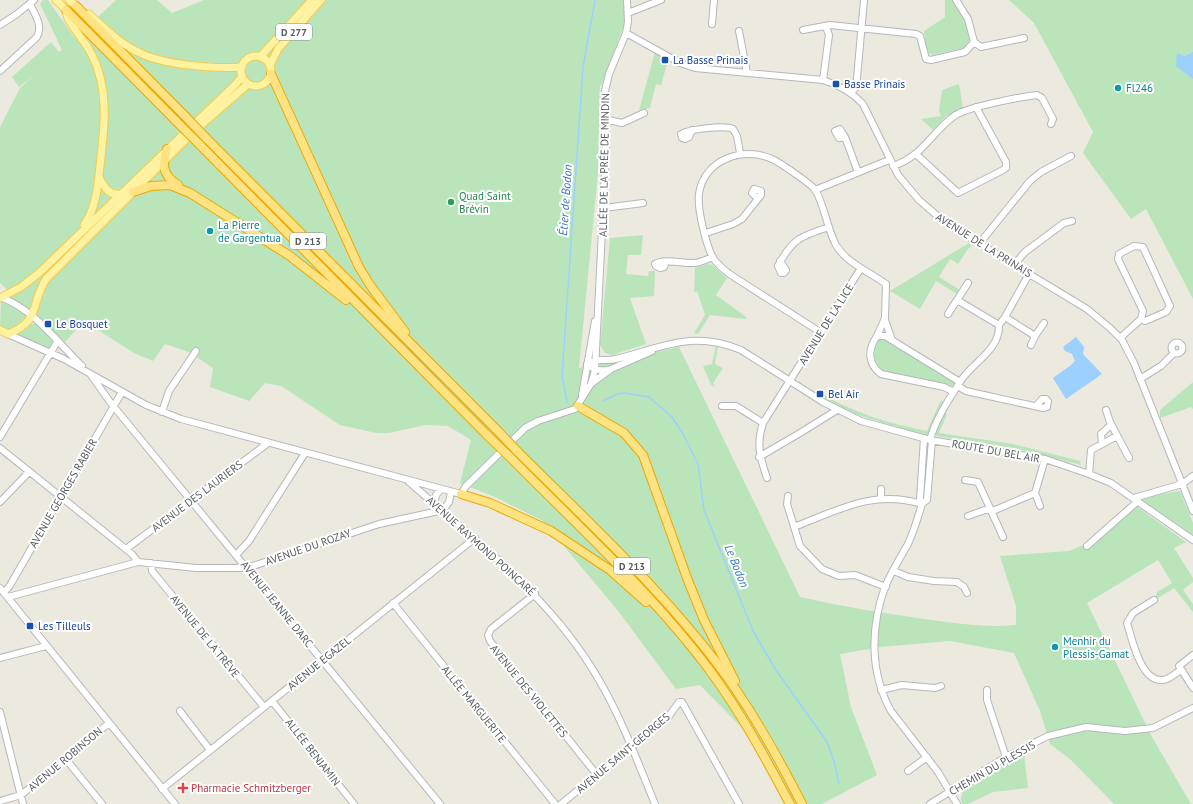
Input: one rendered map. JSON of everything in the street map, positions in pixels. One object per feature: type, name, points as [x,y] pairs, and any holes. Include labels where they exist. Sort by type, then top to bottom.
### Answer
[{"type":"highway","name":"D 213","points":[[76,6],[650,585],[701,643],[736,690],[770,745],[802,804]]},
{"type":"highway","name":"D 213","points":[[66,10],[656,606],[722,687],[758,745],[790,804]]},
{"type":"highway","points":[[271,74],[359,267],[408,336],[410,343]]},
{"type":"highway","points":[[168,148],[163,163],[164,172],[167,176],[190,193],[270,242],[312,272],[356,310],[366,313]]},
{"type":"highway","points":[[133,192],[155,185],[170,185],[190,193]]},
{"type":"highway","points":[[578,406],[624,433],[643,455],[687,578],[704,620],[735,681],[736,690]]},
{"type":"highway","points":[[461,494],[490,503],[551,531],[610,570],[644,601],[656,606]]},
{"type":"main road","name":"D 213","points":[[56,0],[66,10]]},
{"type":"main road","name":"D 213","points":[[69,0],[76,6]]},
{"type":"main road","name":"D 277","points":[[260,57],[312,0]]},
{"type":"main road","name":"D 277","points":[[270,65],[278,50],[322,0]]},
{"type":"main road","points":[[76,6],[87,12],[124,44],[147,57],[181,64],[231,68],[242,67]]},
{"type":"main road","points":[[66,10],[68,19],[93,56],[103,86],[105,105],[99,177],[89,218],[66,247]]},
{"type":"main road","points":[[251,57],[264,58],[270,65],[271,74],[269,79],[262,85],[258,86],[248,84],[242,76],[242,67],[251,57]]},
{"type":"main road","points":[[0,297],[27,282],[66,247],[236,84],[242,76]]},
{"type":"main road","points":[[8,334],[27,324],[33,316],[36,299],[46,279],[193,132],[248,84]]},
{"type":"main road","points":[[99,177],[105,189],[111,193],[120,195],[133,192]]},
{"type":"main road","name":"AVENUE RAYMOND POINCARÉ","points":[[0,330],[8,334]]},
{"type":"street","name":"ALLÉE DE LA PRÉE DE MINDIN","points":[[598,310],[606,151],[604,95],[606,85],[626,33],[628,13],[627,0]]},
{"type":"street","points":[[628,13],[661,0]]},
{"type":"street","points":[[712,24],[714,0]]},
{"type":"street","points":[[852,93],[856,87],[864,0]]},
{"type":"street","points":[[956,0],[968,19],[974,42],[984,48],[1024,38]]},
{"type":"street","points":[[0,25],[32,2],[40,25],[40,31],[37,37],[0,71]]},
{"type":"street","points":[[803,30],[826,27],[830,25],[918,35],[926,58],[931,60],[965,52],[974,42]]},
{"type":"street","points":[[823,80],[829,35],[826,27]]},
{"type":"street","points":[[739,31],[747,73]]},
{"type":"street","name":"AVENUE DE LA PRINAIS","points":[[626,33],[680,63],[695,68],[823,80],[852,93],[863,104],[893,166],[908,189],[934,215],[1087,309],[1120,338],[1134,363],[1193,511]]},
{"type":"street","points":[[893,166],[916,154],[953,117],[961,112],[976,107],[1040,96],[1053,119],[1051,124]]},
{"type":"street","points":[[916,154],[958,193],[1006,168],[1006,162],[976,107]]},
{"type":"street","points":[[604,119],[622,123],[644,113]]},
{"type":"street","points":[[692,130],[724,127],[733,129],[737,136],[740,153]]},
{"type":"street","points":[[845,137],[858,172]]},
{"type":"street","points":[[820,332],[730,275],[718,265],[713,257],[699,212],[699,193],[706,176],[718,162],[740,153],[760,154],[775,160],[815,190],[836,245],[843,254],[886,284],[884,318],[870,350],[869,359],[874,369],[881,374],[944,387],[954,392]]},
{"type":"street","points":[[979,244],[1030,181],[1041,172],[1071,156]]},
{"type":"street","points":[[815,190],[890,160]]},
{"type":"street","points":[[706,233],[742,219],[757,198]]},
{"type":"street","points":[[604,208],[643,203]]},
{"type":"street","points":[[1014,265],[1025,252],[1064,223],[1072,222]]},
{"type":"street","points":[[780,261],[798,239],[829,227]]},
{"type":"street","points":[[1120,338],[1141,319],[1143,311],[1118,259],[1119,254],[1134,246],[1142,247],[1170,306],[1166,312],[1144,322],[1141,319]]},
{"type":"street","points":[[666,262],[696,263],[713,257]]},
{"type":"street","name":"AVENUE DE LA LICE","points":[[759,457],[758,442],[763,423],[861,268]]},
{"type":"street","points":[[956,804],[950,791],[927,757],[891,711],[881,690],[875,664],[875,634],[880,605],[886,587],[909,542],[922,504],[920,499],[929,439],[939,416],[959,384],[993,346],[999,332],[999,325],[1029,274]]},
{"type":"street","points":[[948,314],[968,283]]},
{"type":"street","name":"AVENUE RAYMOND POINCARÉ","points":[[0,297],[18,305],[33,316],[89,373]]},
{"type":"street","points":[[957,300],[999,325]]},
{"type":"street","points":[[461,494],[466,486],[525,428],[538,421],[570,412],[578,406],[582,396],[590,384],[594,370],[596,359],[598,310]]},
{"type":"street","points":[[582,396],[598,310]]},
{"type":"street","points":[[1005,317],[1035,336]]},
{"type":"street","points":[[884,318],[892,340]]},
{"type":"street","points":[[1031,345],[1044,323]]},
{"type":"street","name":"AVENUE RAYMOND POINCARÉ","points":[[8,334],[50,353],[162,412],[305,453],[461,494]]},
{"type":"street","points":[[877,336],[885,336],[892,340],[966,390],[1036,406]]},
{"type":"street","name":"ROUTE DU BEL AIR","points":[[660,346],[693,340],[728,344],[741,350],[837,410],[861,421],[929,439],[1045,459],[1089,474],[1111,483],[1193,540]]},
{"type":"street","points":[[0,437],[57,342]]},
{"type":"street","points":[[587,364],[596,359],[610,360],[660,346]]},
{"type":"street","points":[[590,384],[611,369],[660,346]]},
{"type":"street","points":[[162,412],[169,391],[196,350]]},
{"type":"street","points":[[1140,379],[1161,366],[1174,353]]},
{"type":"street","points":[[587,364],[594,370],[603,371],[611,369]]},
{"type":"street","name":"AVENUE JEANNE D'ARC","points":[[89,373],[440,804]]},
{"type":"street","name":"AVENUE GEORGES RABIER","points":[[3,594],[9,587],[122,392]]},
{"type":"street","points":[[722,406],[728,404],[736,406],[763,423]]},
{"type":"street","points":[[768,478],[759,457],[800,434],[837,410]]},
{"type":"street","points":[[1106,410],[1111,425],[1129,458]]},
{"type":"street","points":[[1102,444],[1101,434],[1111,425]]},
{"type":"street","points":[[1089,474],[1091,450],[1117,436]]},
{"type":"street","name":"AVENUE DES LAURIERS","points":[[126,549],[268,442]]},
{"type":"street","points":[[0,448],[126,549],[138,562]]},
{"type":"street","points":[[237,554],[248,541],[305,453]]},
{"type":"street","points":[[1040,506],[1035,493],[1045,459]]},
{"type":"street","points":[[0,502],[29,472]]},
{"type":"street","points":[[1087,546],[1136,500],[1182,484],[1193,476]]},
{"type":"street","name":"AVENUE RAYMOND POINCARÉ","points":[[407,480],[475,538],[535,594],[581,651],[600,680],[632,747],[655,804]]},
{"type":"street","points":[[965,480],[978,482],[1003,537]]},
{"type":"street","points":[[434,504],[436,495],[441,489]]},
{"type":"street","points":[[881,489],[881,498]]},
{"type":"street","points":[[443,510],[449,502],[451,492]]},
{"type":"street","points":[[968,516],[991,510],[1035,493]]},
{"type":"street","points":[[788,496],[787,504],[800,546],[822,569],[839,576],[855,575],[886,587]]},
{"type":"street","points":[[794,527],[854,503],[881,498],[909,500],[922,504]]},
{"type":"street","name":"AVENUE DU ROZAY","points":[[3,594],[138,562],[196,568],[247,568],[379,524],[443,510]]},
{"type":"street","name":"AVENUE EGAZEL","points":[[162,788],[475,538]]},
{"type":"street","name":"AVENUE DE LA TRÊVE","points":[[151,563],[152,571],[264,707]]},
{"type":"street","points":[[894,571],[908,577],[934,581],[957,582],[964,587],[967,593]]},
{"type":"street","points":[[3,594],[175,804]]},
{"type":"street","name":"AVENUE DES VIOLETTES","points":[[535,594],[491,629],[488,635],[490,641],[597,775]]},
{"type":"street","points":[[1154,600],[1133,613],[1127,623],[1142,667],[1148,676],[1161,680],[1167,679],[1180,670]]},
{"type":"street","name":"ALLÉE MARGUERITE","points":[[393,603],[555,804]]},
{"type":"street","points":[[0,658],[46,646]]},
{"type":"street","points":[[1193,655],[1182,662],[1180,666],[1180,670],[1193,688]]},
{"type":"street","points":[[881,690],[902,685],[935,688],[941,686]]},
{"type":"street","points":[[987,690],[987,700],[1006,757]]},
{"type":"street","name":"ALLÉE BENJAMIN","points":[[272,701],[354,804]]},
{"type":"street","name":"AVENUE SAINT-GEORGES","points":[[561,804],[669,716],[679,702],[682,702],[739,804]]},
{"type":"street","name":"CHEMIN DU PLESSIS","points":[[930,804],[1006,757],[1048,736],[1086,727],[1125,731],[1153,728],[1193,708]]},
{"type":"street","points":[[180,711],[210,750]]},
{"type":"street","points":[[0,712],[2,728],[23,804]]},
{"type":"street","name":"AVENUE ROBINSON","points":[[21,796],[109,723]]},
{"type":"street","points":[[908,771],[927,757]]},
{"type":"street","points":[[65,758],[102,804]]},
{"type":"street","points":[[0,801],[21,796]]},
{"type":"green space","points":[[43,0],[48,0],[75,38],[116,0],[157,0],[172,13],[204,0],[624,0],[625,22],[600,86],[598,173],[579,368],[679,347],[800,597],[908,617],[981,625],[1016,625],[1016,606],[1000,556],[1069,551],[1086,544],[1132,503],[1186,542],[1174,548],[1193,578],[1193,582],[1183,590],[1193,604],[1193,612],[1174,588],[1155,600],[1157,592],[1172,583],[1158,560],[1087,603],[1152,737],[1191,804],[1114,804],[1070,759],[1050,744],[1040,711],[1014,653],[950,641],[880,647],[840,654],[851,707],[877,775],[822,804],[784,804],[747,733],[700,685],[676,689],[619,612],[543,521],[495,497],[460,483],[471,440],[448,426],[425,425],[389,433],[376,433],[340,425],[281,386],[265,383],[249,401],[210,387],[213,368],[189,352],[165,344],[153,361],[134,353],[84,321],[65,342],[30,310],[10,298],[12,294],[0,283],[0,127],[20,88],[33,76],[19,87],[12,77],[51,42],[59,52],[62,50],[40,4]]},
{"type":"green space","points":[[945,0],[954,0],[966,19],[971,38],[964,48],[932,55],[927,52],[924,31],[945,17]]},
{"type":"green space","points":[[1009,0],[1193,0],[1193,299],[1146,209],[1131,219],[1083,153],[1093,132],[1034,23]]},
{"type":"green space","points":[[655,52],[668,61],[661,85],[656,84],[650,108],[639,110]]},
{"type":"green space","points":[[959,84],[963,108],[946,116],[933,130],[921,119],[941,116],[939,110],[942,90]]},
{"type":"green space","points":[[643,235],[641,255],[628,255],[626,274],[648,276],[649,271],[655,271],[654,296],[630,298],[646,344],[612,355],[605,353],[600,345],[610,238]]},
{"type":"green space","points":[[969,243],[972,246],[968,249],[958,264],[950,259],[939,277],[960,290],[957,294],[936,281],[920,309],[890,291]]},
{"type":"green space","points":[[708,264],[712,265],[727,278],[716,295],[746,317],[746,319],[710,315],[698,334],[694,333],[705,315],[697,291],[694,292],[695,268]]},
{"type":"green space","points":[[1,301],[15,306],[28,317],[28,319],[11,330],[0,327]]},
{"type":"green space","points":[[36,323],[54,342],[49,349],[18,336],[18,333],[31,324]]},
{"type":"green space","points":[[882,337],[956,382],[955,385],[951,386],[885,374],[877,369],[871,352],[878,338]]},
{"type":"green space","points":[[716,345],[718,346],[715,364],[723,368],[713,383],[715,387],[711,385],[703,366],[712,364]]},
{"type":"green space","points":[[1193,382],[1193,409],[1191,407],[1160,418],[1160,410]]},
{"type":"green space","points":[[817,391],[856,411],[898,425],[927,431],[941,400],[944,402],[930,435],[916,433],[837,407],[816,392]]},
{"type":"green space","points":[[943,412],[947,414],[939,433],[1013,444],[1080,461],[1081,465],[1014,448],[936,436],[935,432]]},
{"type":"green space","points":[[1180,491],[1193,523],[1193,536],[1139,498]]},
{"type":"green space","points":[[1024,753],[1028,788],[993,792],[968,804],[962,804],[961,799],[963,790],[968,788],[967,786],[999,766]]},
{"type":"water","points":[[1193,52],[1193,79],[1176,66],[1177,53],[1185,56]]},
{"type":"water","points":[[1076,337],[1084,347],[1083,354],[1102,374],[1066,399],[1053,378],[1075,361],[1072,354],[1065,351],[1063,347]]},
{"type":"waterway","name":"Étier de Bodon","points":[[567,402],[562,376],[583,67],[595,0]]},
{"type":"waterway","name":"Le Bodon","points":[[603,401],[617,394],[625,393],[649,397],[672,417],[683,434],[698,464],[704,510],[754,633],[776,670],[827,742],[834,761],[839,784]]},
{"type":"place","name":"La Basse Prinais","points":[[665,60]]},
{"type":"place","name":"Basse Prinais","points":[[836,84]]},
{"type":"place","name":"Fl246","points":[[1118,88]]},
{"type":"place","name":"Quad Saint Brévin","points":[[451,202]]},
{"type":"place","name":"La Pierre de Gargentua","points":[[210,231]]},
{"type":"place","name":"Le Bosquet","points":[[48,324]]},
{"type":"place","name":"Bel Air","points":[[820,394]]},
{"type":"place","name":"Les Tilleuls","points":[[30,626]]},
{"type":"place","name":"Menhir du Plessis-Gamat","points":[[1055,647]]},
{"type":"place","name":"Pharmacie Schmitzberger","points":[[183,788]]}]
